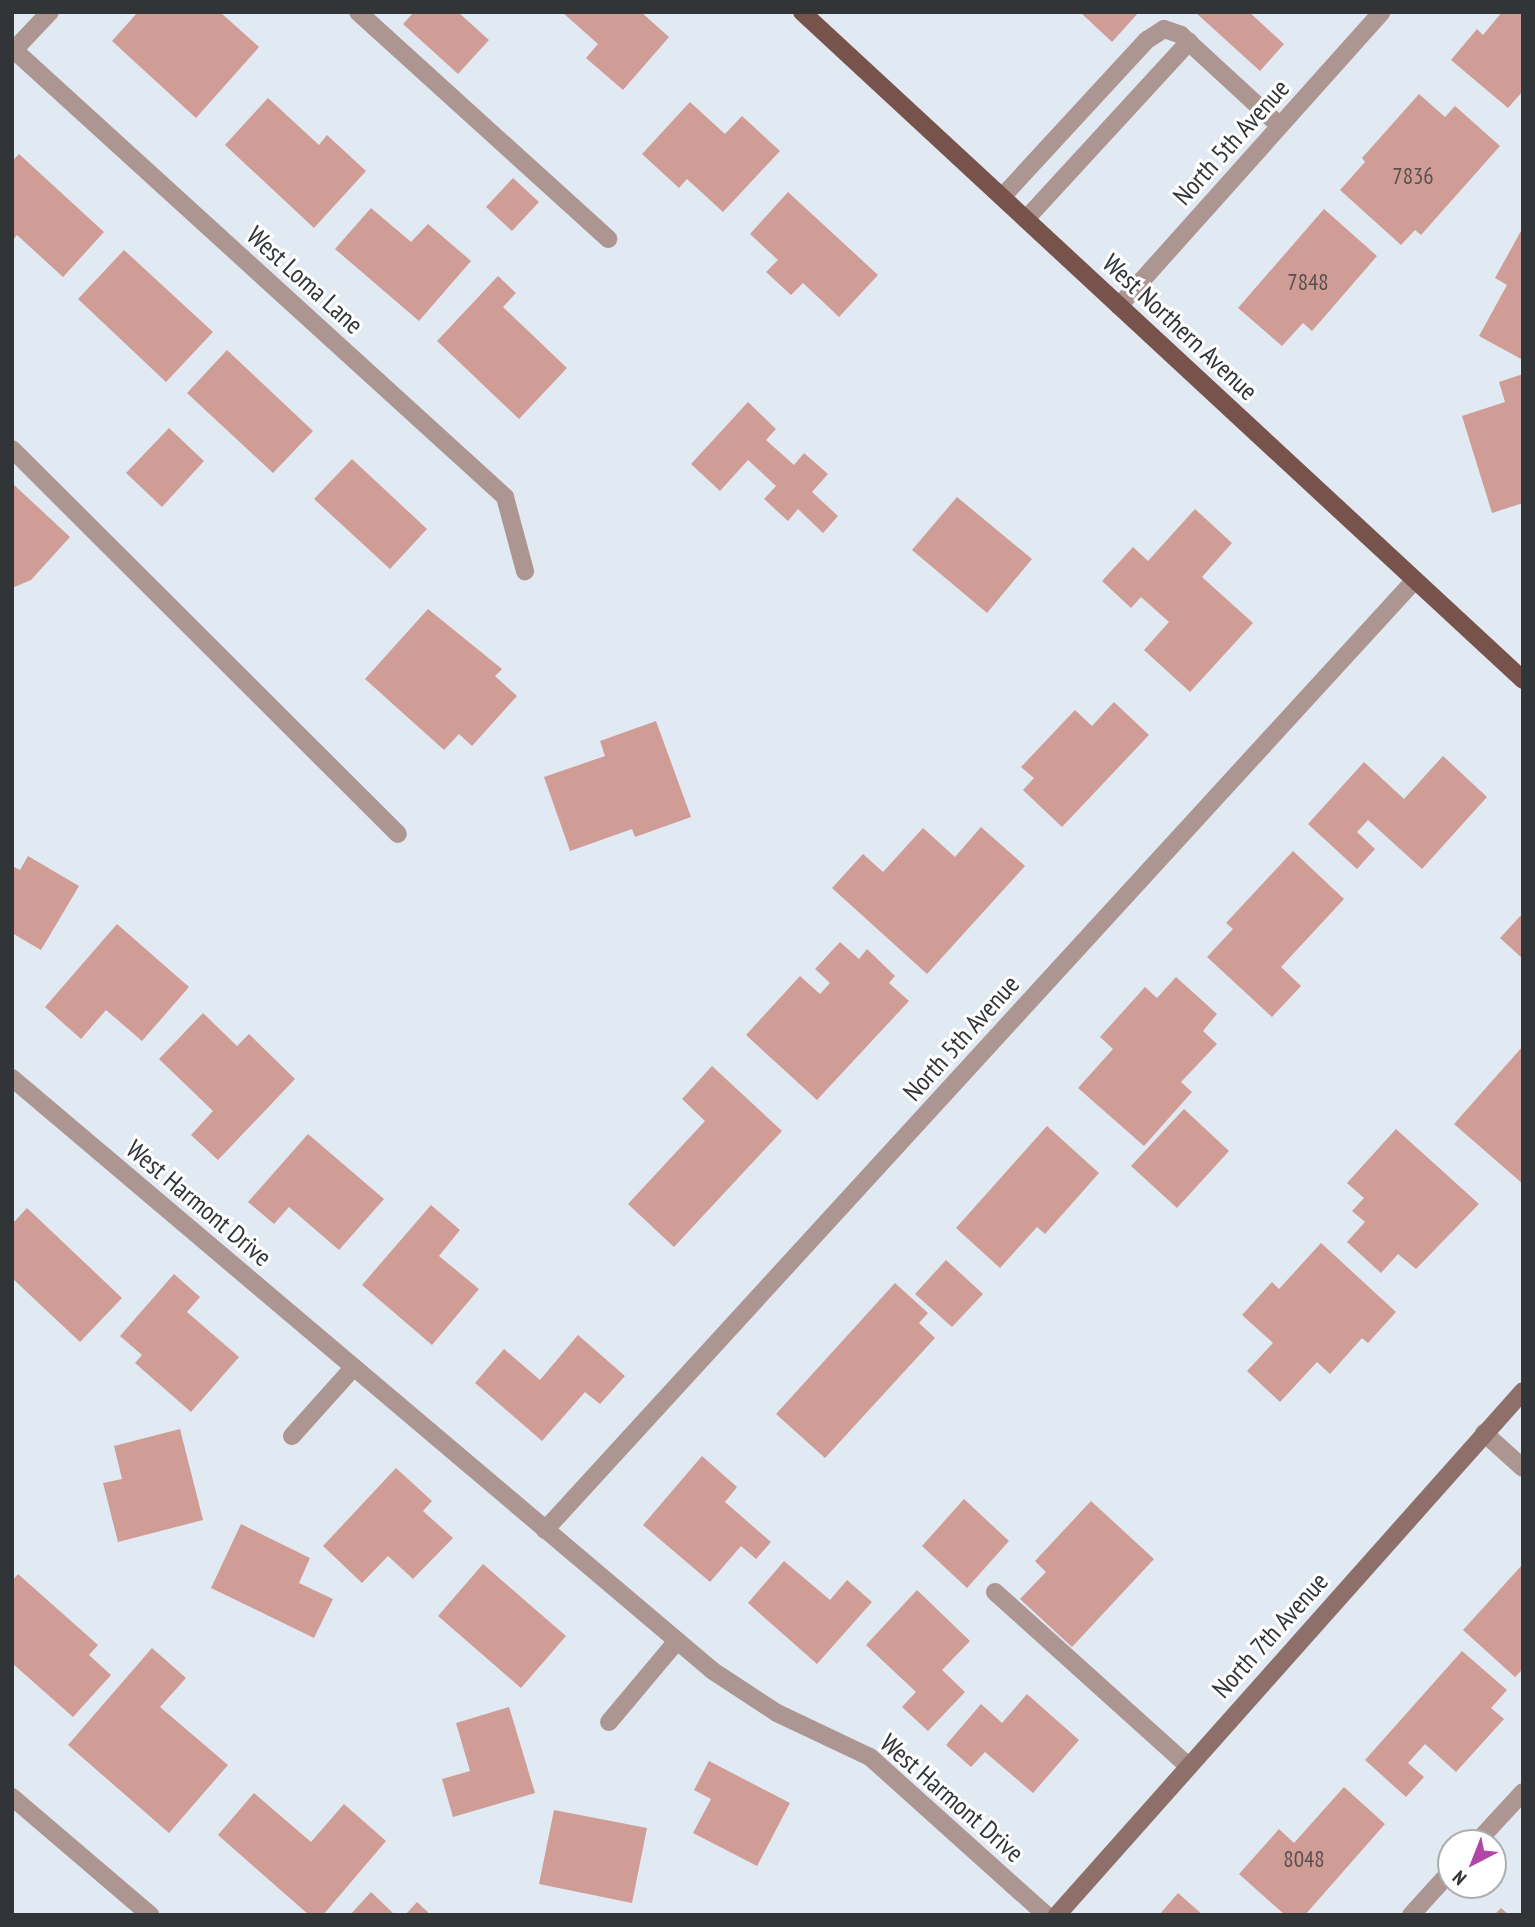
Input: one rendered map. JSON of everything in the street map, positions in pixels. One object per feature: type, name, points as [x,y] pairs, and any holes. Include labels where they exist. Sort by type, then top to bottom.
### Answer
[{"type":"main road","name":"West Northern Avenue","points":[[802,12],[1523,680]]},
{"type":"main road","name":"North 7th Avenue","points":[[1057,1915],[1523,1391]]},
{"type":"street","points":[[13,51],[50,12]]},
{"type":"street","points":[[358,12],[608,239]]},
{"type":"street","name":"North 5th Avenue","points":[[1119,306],[1382,12]]},
{"type":"street","points":[[1002,197],[1147,40],[1164,29],[1189,42],[1280,126]]},
{"type":"street","points":[[1026,219],[1189,42]]},
{"type":"street","name":"West Loma Lane","points":[[13,51],[505,498],[525,571]]},
{"type":"street","points":[[12,449],[398,834]]},
{"type":"street","name":"North 5th Avenue","points":[[545,1530],[1415,580]]},
{"type":"street","name":"West Harmont Drive","points":[[12,1078],[677,1641],[776,1713],[870,1757],[1046,1915]]},
{"type":"street","points":[[292,1436],[353,1368]]},
{"type":"street","points":[[1485,1433],[1523,1468]]},
{"type":"street","points":[[995,1592],[1188,1766]]},
{"type":"street","points":[[609,1722],[677,1641]]},
{"type":"street","points":[[1489,1829],[1523,1792]]},
{"type":"street","points":[[12,1797],[150,1915]]},
{"type":"street","points":[[1411,1915],[1437,1886]]},
{"type":"building","points":[[138,12],[220,12],[259,47],[196,118],[112,41]]},
{"type":"building","points":[[414,12],[458,12],[489,40],[458,74],[403,24]]},
{"type":"building","points":[[562,12],[641,12],[669,37],[623,90],[586,58],[598,44]]},
{"type":"building","points":[[1080,12],[1139,12],[1112,42]]},
{"type":"building","points":[[1195,12],[1249,12],[1284,44],[1260,71]]},
{"type":"building","points":[[1502,12],[1523,12],[1523,91],[1508,108],[1451,60],[1477,29],[1483,35]]},
{"type":"building","points":[[1419,94],[1445,117],[1455,106],[1500,146],[1421,235],[1415,230],[1401,245],[1340,190],[1365,162],[1362,158]]},
{"type":"building","points":[[268,98],[319,145],[327,135],[366,171],[314,228],[225,145]]},
{"type":"building","points":[[690,102],[725,134],[742,116],[780,151],[723,212],[687,179],[679,188],[642,154]]},
{"type":"building","points":[[19,154],[104,232],[63,277],[17,235],[12,241],[12,161]]},
{"type":"building","points":[[513,178],[539,202],[512,231],[486,207]]},
{"type":"building","points":[[788,192],[878,275],[839,317],[803,283],[791,295],[766,272],[778,260],[750,234]]},
{"type":"building","points":[[371,208],[411,242],[428,224],[471,261],[419,321],[335,249]]},
{"type":"building","points":[[1324,209],[1377,256],[1312,331],[1303,323],[1282,346],[1238,308]]},
{"type":"building","points":[[1521,231],[1523,360],[1479,336],[1507,285],[1495,278]]},
{"type":"building","points":[[124,250],[213,332],[166,382],[78,299]]},
{"type":"building","points":[[498,276],[516,293],[503,307],[567,368],[519,419],[437,341]]},
{"type":"building","points":[[227,350],[313,431],[273,473],[187,393]]},
{"type":"building","points":[[1523,374],[1523,503],[1492,513],[1462,416],[1505,402],[1499,382]]},
{"type":"building","points":[[748,402],[776,429],[766,440],[794,465],[804,453],[828,474],[812,492],[838,516],[823,533],[798,509],[788,521],[764,499],[776,486],[748,460],[720,491],[691,464]]},
{"type":"building","points":[[169,428],[204,461],[162,507],[126,473]]},
{"type":"building","points":[[352,459],[427,529],[390,569],[314,499]]},
{"type":"building","points":[[12,483],[70,537],[31,580],[12,588]]},
{"type":"building","points":[[957,497],[1032,559],[987,613],[912,550]]},
{"type":"building","points":[[1195,509],[1232,543],[1202,577],[1253,623],[1190,692],[1144,650],[1169,622],[1141,597],[1131,608],[1102,581],[1133,547],[1148,561]]},
{"type":"building","points":[[428,609],[502,669],[495,676],[517,696],[472,746],[459,734],[444,750],[365,679]]},
{"type":"building","points":[[1114,702],[1149,735],[1062,827],[1023,790],[1034,778],[1021,767],[1075,710],[1092,726]]},
{"type":"building","points":[[656,721],[691,817],[635,837],[632,829],[570,851],[544,777],[605,756],[600,741]]},
{"type":"building","points":[[1443,756],[1487,797],[1422,869],[1368,820],[1357,832],[1375,849],[1357,869],[1308,824],[1364,762],[1404,799]]},
{"type":"building","points":[[981,827],[1025,866],[927,974],[832,888],[863,854],[883,872],[923,828],[955,857]]},
{"type":"building","points":[[1293,851],[1344,899],[1281,967],[1301,986],[1272,1017],[1207,957],[1233,929],[1226,923]]},
{"type":"building","points":[[28,856],[79,886],[41,950],[12,933],[12,866],[20,870]]},
{"type":"building","points":[[1523,913],[1523,959],[1500,938]]},
{"type":"building","points":[[117,924],[189,987],[142,1041],[106,1010],[81,1039],[45,1007]]},
{"type":"building","points":[[840,942],[859,959],[867,949],[895,976],[889,983],[909,1001],[817,1100],[746,1035],[800,976],[820,994],[830,983],[815,969]]},
{"type":"building","points":[[1176,977],[1217,1014],[1203,1031],[1217,1044],[1181,1082],[1192,1092],[1144,1146],[1078,1088],[1113,1049],[1100,1037],[1145,987],[1157,998]]},
{"type":"building","points":[[203,1013],[237,1046],[249,1034],[295,1079],[218,1160],[191,1135],[213,1111],[159,1059]]},
{"type":"building","points":[[1523,1046],[1523,1184],[1454,1124]]},
{"type":"building","points":[[712,1066],[782,1131],[674,1247],[628,1204],[705,1121],[682,1099]]},
{"type":"building","points":[[1184,1109],[1229,1151],[1177,1208],[1131,1166]]},
{"type":"building","points":[[1047,1126],[1099,1173],[1045,1234],[1037,1227],[1000,1268],[956,1228]]},
{"type":"building","points":[[1396,1129],[1479,1204],[1416,1269],[1398,1254],[1381,1273],[1347,1242],[1365,1222],[1352,1211],[1364,1198],[1347,1183]]},
{"type":"building","points":[[308,1134],[384,1199],[339,1250],[289,1207],[274,1224],[248,1202]]},
{"type":"building","points":[[431,1205],[460,1230],[439,1256],[479,1289],[432,1345],[362,1285]]},
{"type":"building","points":[[27,1208],[122,1298],[80,1342],[12,1278],[12,1224]]},
{"type":"building","points":[[1321,1243],[1396,1312],[1368,1343],[1362,1338],[1330,1374],[1317,1362],[1280,1402],[1247,1371],[1273,1343],[1242,1315],[1272,1282],[1279,1289]]},
{"type":"building","points":[[946,1260],[983,1294],[952,1327],[915,1294]]},
{"type":"building","points":[[174,1274],[200,1297],[187,1312],[239,1357],[191,1412],[135,1363],[142,1355],[120,1336]]},
{"type":"building","points":[[895,1283],[928,1313],[919,1323],[935,1338],[825,1458],[776,1414]]},
{"type":"building","points":[[578,1335],[625,1376],[600,1404],[585,1392],[542,1441],[475,1383],[504,1349],[540,1380]]},
{"type":"building","points":[[180,1429],[203,1520],[118,1542],[103,1483],[122,1479],[114,1446]]},
{"type":"building","points":[[702,1456],[737,1487],[725,1502],[771,1542],[756,1559],[741,1546],[710,1582],[643,1525]]},
{"type":"building","points":[[396,1468],[432,1501],[423,1511],[453,1538],[413,1579],[388,1556],[362,1583],[323,1546]]},
{"type":"building","points":[[964,1499],[1009,1541],[967,1588],[922,1546]]},
{"type":"building","points":[[1091,1501],[1154,1559],[1072,1647],[1020,1599],[1046,1572],[1035,1561]]},
{"type":"building","points":[[241,1524],[310,1558],[299,1583],[333,1599],[314,1638],[211,1588]]},
{"type":"building","points":[[784,1561],[830,1600],[847,1580],[872,1602],[817,1664],[748,1603]]},
{"type":"building","points":[[483,1564],[566,1636],[521,1688],[438,1616]]},
{"type":"building","points":[[1523,1564],[1523,1669],[1515,1677],[1463,1630]]},
{"type":"building","points":[[18,1574],[98,1645],[89,1655],[111,1675],[73,1717],[12,1663],[12,1581]]},
{"type":"building","points":[[917,1590],[970,1641],[942,1670],[965,1692],[928,1731],[902,1707],[916,1692],[866,1645]]},
{"type":"building","points":[[152,1648],[186,1678],[160,1707],[228,1765],[169,1833],[68,1745]]},
{"type":"building","points":[[1462,1651],[1507,1690],[1491,1708],[1504,1719],[1456,1772],[1425,1744],[1408,1763],[1424,1777],[1406,1797],[1365,1760]]},
{"type":"building","points":[[1027,1694],[1079,1740],[1033,1793],[985,1752],[971,1767],[946,1745],[981,1704],[1002,1723]]},
{"type":"building","points":[[509,1707],[535,1793],[453,1817],[442,1779],[470,1771],[456,1723]]},
{"type":"building","points":[[709,1761],[790,1803],[757,1866],[693,1833],[711,1799],[694,1790]]},
{"type":"building","points":[[1344,1787],[1385,1824],[1305,1915],[1285,1915],[1239,1874],[1279,1829],[1294,1843]]},
{"type":"building","points":[[254,1793],[311,1842],[344,1804],[386,1841],[323,1915],[309,1915],[218,1835]]},
{"type":"building","points":[[554,1810],[647,1828],[632,1903],[539,1884]]},
{"type":"building","points":[[371,1892],[395,1915],[350,1915]]},
{"type":"building","points":[[1178,1893],[1203,1915],[1159,1915]]},
{"type":"building","points":[[417,1902],[431,1915],[405,1915]]},
{"type":"building","points":[[1501,1908],[1509,1915],[1494,1915]]}]
